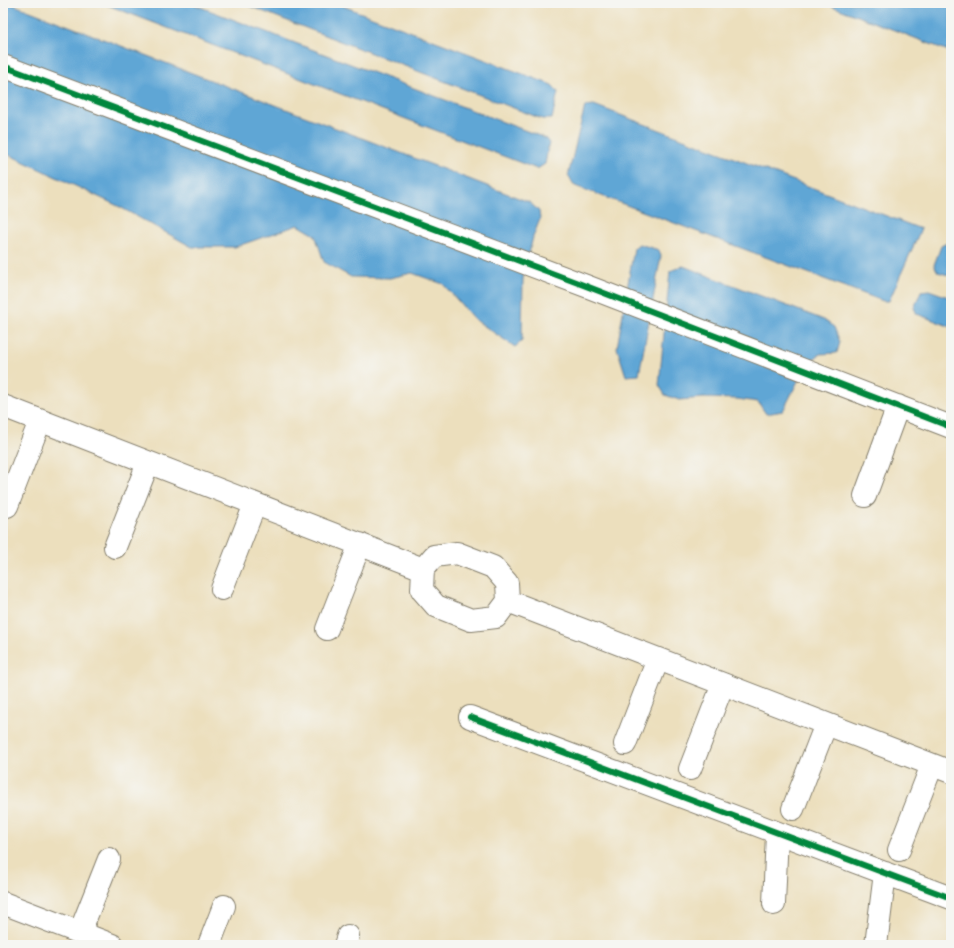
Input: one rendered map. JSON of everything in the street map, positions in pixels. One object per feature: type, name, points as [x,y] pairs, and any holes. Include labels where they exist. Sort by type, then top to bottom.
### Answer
[{"type":"street","points":[[3,66],[586,286],[951,427]]},
{"type":"street","points":[[3,406],[424,569]]},
{"type":"street","points":[[866,496],[898,406]]},
{"type":"street","points":[[7,506],[40,421]]},
{"type":"street","points":[[115,547],[148,462]]},
{"type":"street","points":[[222,588],[255,504]]},
{"type":"street","points":[[327,629],[360,544]]},
{"type":"street","points":[[457,553],[493,567],[507,583],[508,601],[496,617],[471,620],[436,606],[422,590],[424,569],[434,556],[457,553]]},
{"type":"street","points":[[508,601],[942,768],[899,850]]},
{"type":"street","points":[[625,744],[658,659]]},
{"type":"street","points":[[690,769],[723,684]]},
{"type":"street","points":[[470,717],[951,898]]},
{"type":"street","points":[[793,809],[826,724]]},
{"type":"street","points":[[774,904],[777,833]]},
{"type":"street","points":[[80,932],[109,859]]},
{"type":"street","points":[[876,945],[885,874]]},
{"type":"street","points":[[3,903],[112,945]]},
{"type":"street","points":[[209,945],[224,906]]},
{"type":"water","points":[[3,3],[9,3],[529,202],[539,211],[540,219],[533,237],[523,279],[522,341],[515,347],[474,319],[443,284],[412,273],[390,278],[351,277],[324,262],[315,235],[298,225],[235,247],[192,247],[118,206],[3,152]]},
{"type":"water","points":[[102,3],[190,3],[545,138],[549,143],[545,164],[537,169]]},
{"type":"water","points":[[241,3],[335,3],[552,85],[558,92],[552,119],[542,119]]},
{"type":"water","points":[[824,3],[951,3],[951,52]]},
{"type":"water","points":[[594,105],[921,229],[889,301],[883,301],[575,186],[568,176],[585,106]]},
{"type":"water","points":[[951,241],[951,276],[938,272],[934,265],[941,246]]},
{"type":"water","points":[[639,244],[659,250],[661,256],[639,375],[626,376],[617,348],[634,248]]},
{"type":"water","points":[[683,266],[824,320],[834,327],[840,342],[837,353],[820,354],[806,365],[783,411],[766,414],[758,402],[737,399],[704,398],[679,400],[665,395],[659,385],[670,271]]},
{"type":"water","points":[[929,290],[951,298],[951,327],[917,314],[914,308],[921,291]]},
{"type":"cycle path","points":[[3,66],[586,286],[951,427]]},
{"type":"cycle path","points":[[470,717],[951,898]]}]
